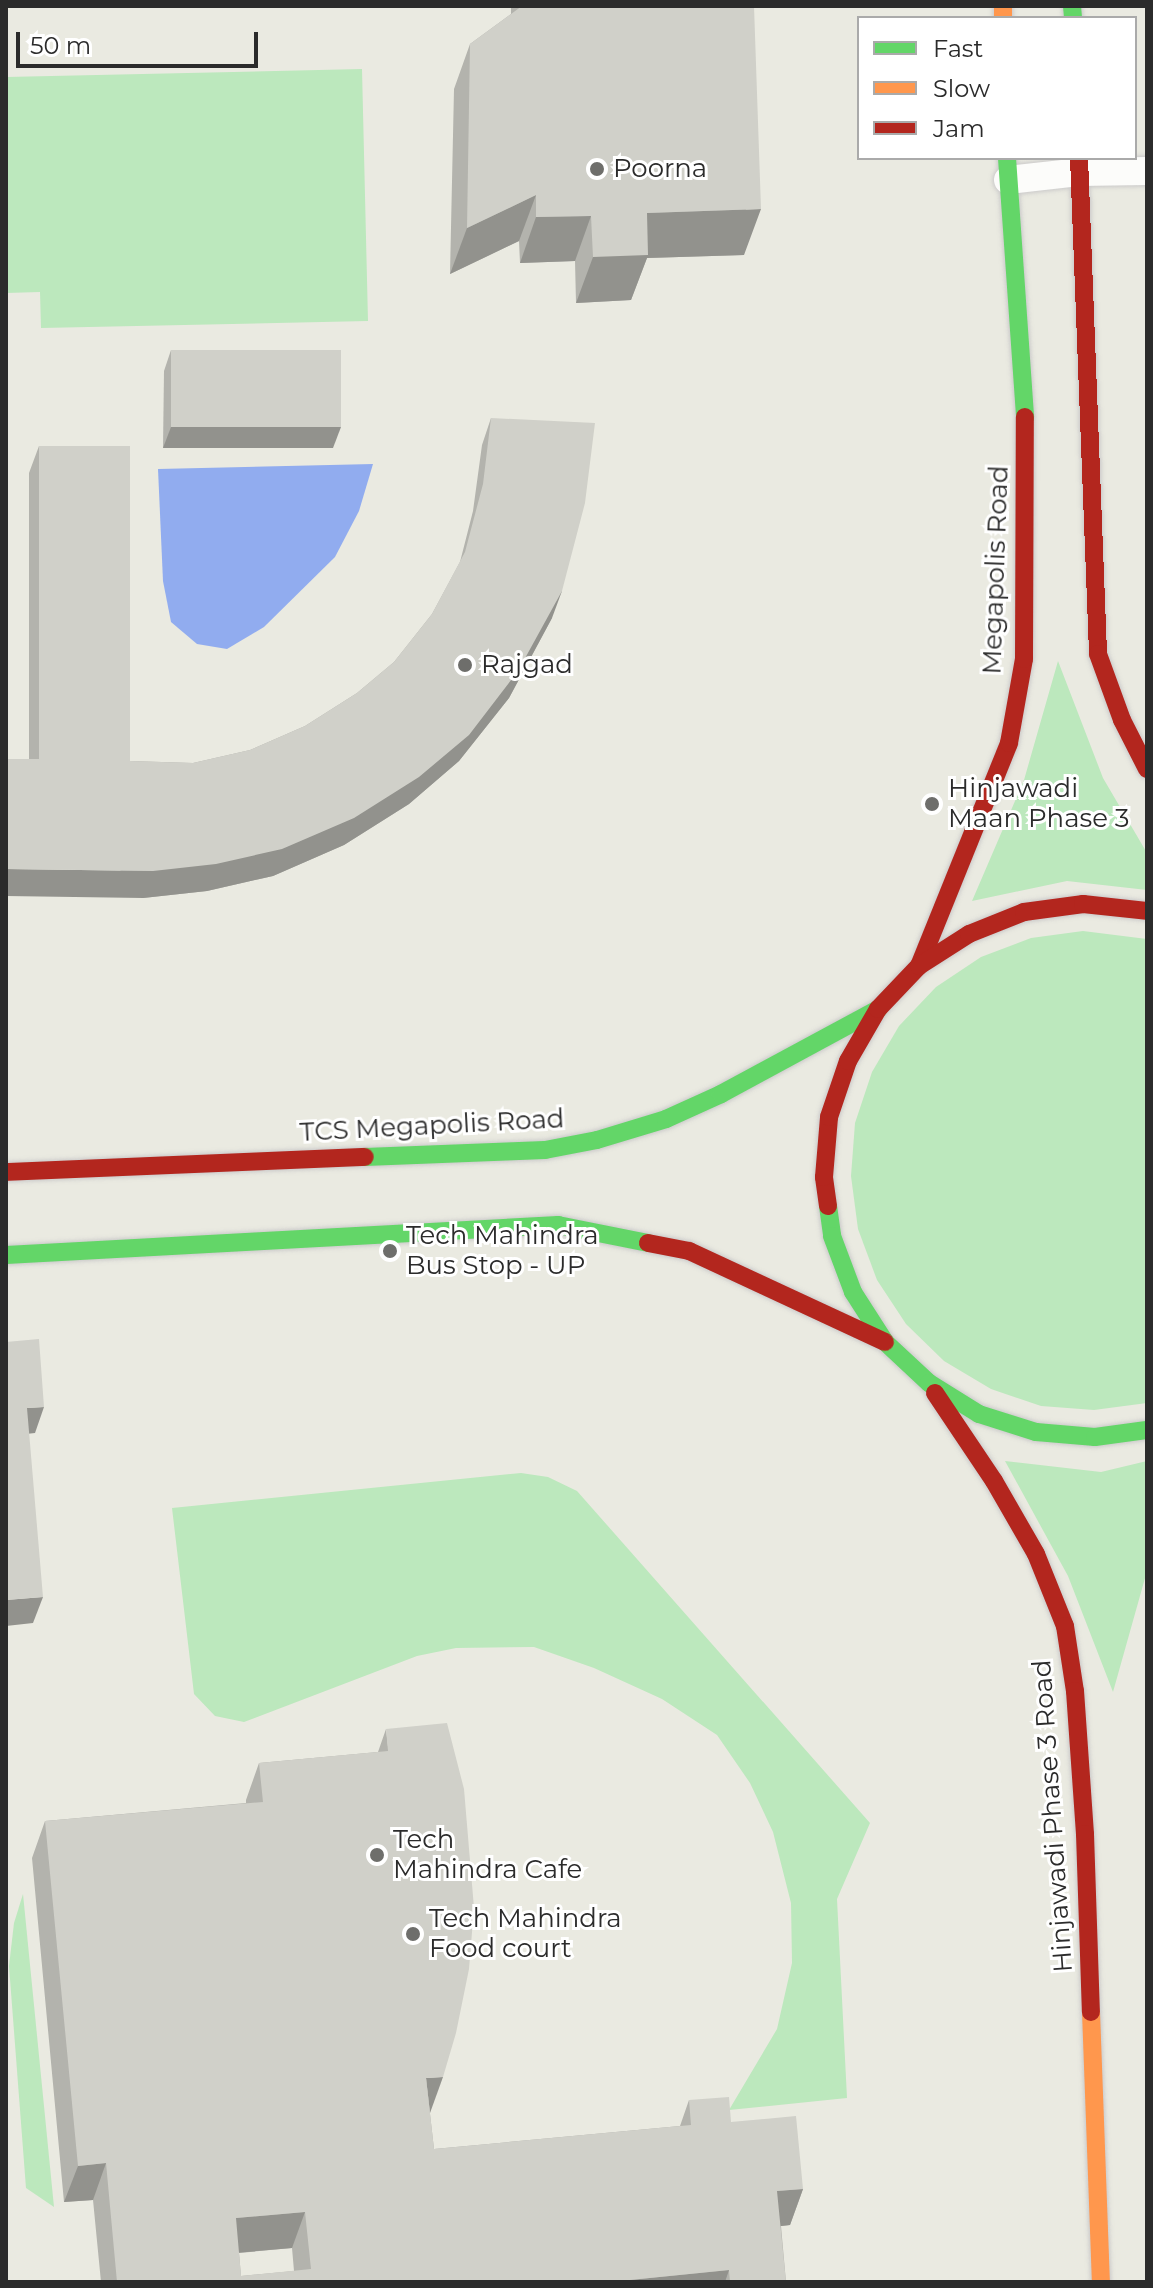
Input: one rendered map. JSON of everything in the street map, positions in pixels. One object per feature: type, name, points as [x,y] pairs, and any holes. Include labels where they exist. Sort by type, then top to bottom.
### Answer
[{"type":"main road","points":[[1079,165],[1098,654],[1122,720],[1147,769]]},
{"type":"main road","name":"Megapolis Road","points":[[919,966],[1009,743],[1024,659],[1026,424],[1008,169]]},
{"type":"main road","points":[[1147,911],[1083,904],[1024,912],[969,934],[919,966],[878,1009],[848,1061],[829,1117],[824,1177],[832,1236],[853,1292],[885,1342],[929,1383],[979,1414],[1036,1432],[1095,1437],[1147,1430]]},
{"type":"main road","name":"TCS Megapolis Road","points":[[6,1172],[545,1150],[597,1140],[666,1119],[721,1094],[878,1009]]},
{"type":"main road","points":[[6,1255],[558,1225],[689,1251],[885,1342]]},
{"type":"main road","name":"Hinjawadi Phase 3 Road","points":[[929,1383],[994,1481],[1036,1554],[1065,1626],[1075,1691],[1085,1834],[1101,2282]]},
{"type":"street","points":[[1008,169],[1079,165],[1147,171]]},
{"type":"green space","points":[[362,69],[368,321],[41,328],[40,292],[6,293],[6,77]]},
{"type":"green space","points":[[1058,661],[1103,778],[1147,853],[1147,890],[1067,881],[972,901],[1024,780]]},
{"type":"green space","points":[[1083,931],[1147,939],[1147,1403],[1094,1410],[1041,1406],[991,1389],[944,1361],[906,1324],[877,1280],[858,1229],[851,1176],[855,1123],[872,1072],[899,1026],[936,987],[981,957],[1031,938]]},
{"type":"green space","points":[[1005,1461],[1101,1472],[1147,1461],[1147,1571],[1113,1692],[1068,1576]]},
{"type":"green space","points":[[521,1473],[548,1477],[577,1491],[870,1823],[837,1899],[847,2098],[729,2110],[777,2029],[792,1963],[791,1903],[773,1832],[750,1783],[717,1735],[662,1699],[594,1668],[534,1647],[456,1648],[417,1656],[244,1722],[215,1716],[194,1694],[172,1508]]},
{"type":"green space","points":[[23,1894],[54,2207],[26,2188],[9,1966],[14,1923]]},
{"type":"water","points":[[373,464],[359,511],[335,557],[264,627],[227,649],[197,644],[171,622],[163,581],[158,469]]},
{"type":"building","name":"Poorna","points":[[522,6],[754,6],[761,209],[647,213],[648,255],[593,257],[591,216],[536,217],[536,195],[467,228],[470,44]]},
{"type":"building","points":[[171,350],[341,350],[341,427],[171,427]]},
{"type":"building","name":"Rajgad","points":[[491,418],[595,423],[585,503],[562,591],[518,671],[469,735],[419,777],[354,818],[282,849],[216,864],[153,871],[6,869],[6,759],[39,759],[39,446],[130,446],[130,761],[193,763],[250,750],[305,726],[357,693],[394,662],[432,614],[465,552],[483,484]]},
{"type":"building","points":[[39,1339],[44,1407],[27,1408],[43,1597],[6,1600],[6,1342]]},
{"type":"building","points":[[447,1723],[464,1789],[474,1908],[469,1969],[443,2077],[426,2078],[434,2149],[691,2125],[689,2100],[729,2097],[731,2122],[796,2116],[803,2189],[777,2191],[786,2282],[730,2282],[729,2270],[610,2282],[117,2282],[106,2163],[78,2166],[45,1821],[263,1802],[259,1763],[388,1751],[386,1729]],"holes":[[[305,2212],[311,2269],[241,2276],[236,2218]]]},
{"type":"traffic: fast","points":[[1072,6],[1073,16]]},
{"type":"traffic: fast","points":[[1007,160],[1025,417]]},
{"type":"traffic: fast","points":[[365,1157],[545,1150],[597,1140],[666,1119],[721,1094],[878,1009]]},
{"type":"traffic: fast","points":[[828,1206],[832,1236],[853,1292],[885,1342],[929,1383],[979,1414],[1036,1432],[1095,1437],[1147,1430]]},
{"type":"traffic: fast","points":[[6,1255],[558,1225],[648,1243]]},
{"type":"traffic: slow","points":[[1003,6],[1003,16]]},
{"type":"traffic: slow","points":[[1091,2012],[1101,2282]]},
{"type":"traffic: jam","points":[[1079,160],[1098,654],[1122,720],[1147,769]]},
{"type":"traffic: jam","points":[[919,966],[1009,743],[1024,659],[1025,417]]},
{"type":"traffic: jam","points":[[828,1206],[824,1177],[829,1117],[848,1061],[878,1009],[919,966],[969,934],[1024,912],[1083,904],[1147,911]]},
{"type":"traffic: jam","points":[[6,1172],[365,1157]]},
{"type":"traffic: jam","points":[[648,1243],[689,1251],[885,1342]]},
{"type":"traffic: jam","points":[[935,1393],[994,1481],[1036,1554],[1065,1626],[1075,1691],[1085,1834],[1091,2012]]},
{"type":"place","name":"Poorna","points":[[597,169]]},
{"type":"place","name":"Rajgad","points":[[465,665]]},
{"type":"place","name":"Hinjawadi Maan Phase 3","points":[[932,804]]},
{"type":"place","name":"Tech Mahindra Bus Stop - UP","points":[[390,1251]]},
{"type":"place","name":"Tech Mahindra Cafe","points":[[377,1855]]},
{"type":"place","name":"Tech Mahindra Food court","points":[[413,1934]]}]
